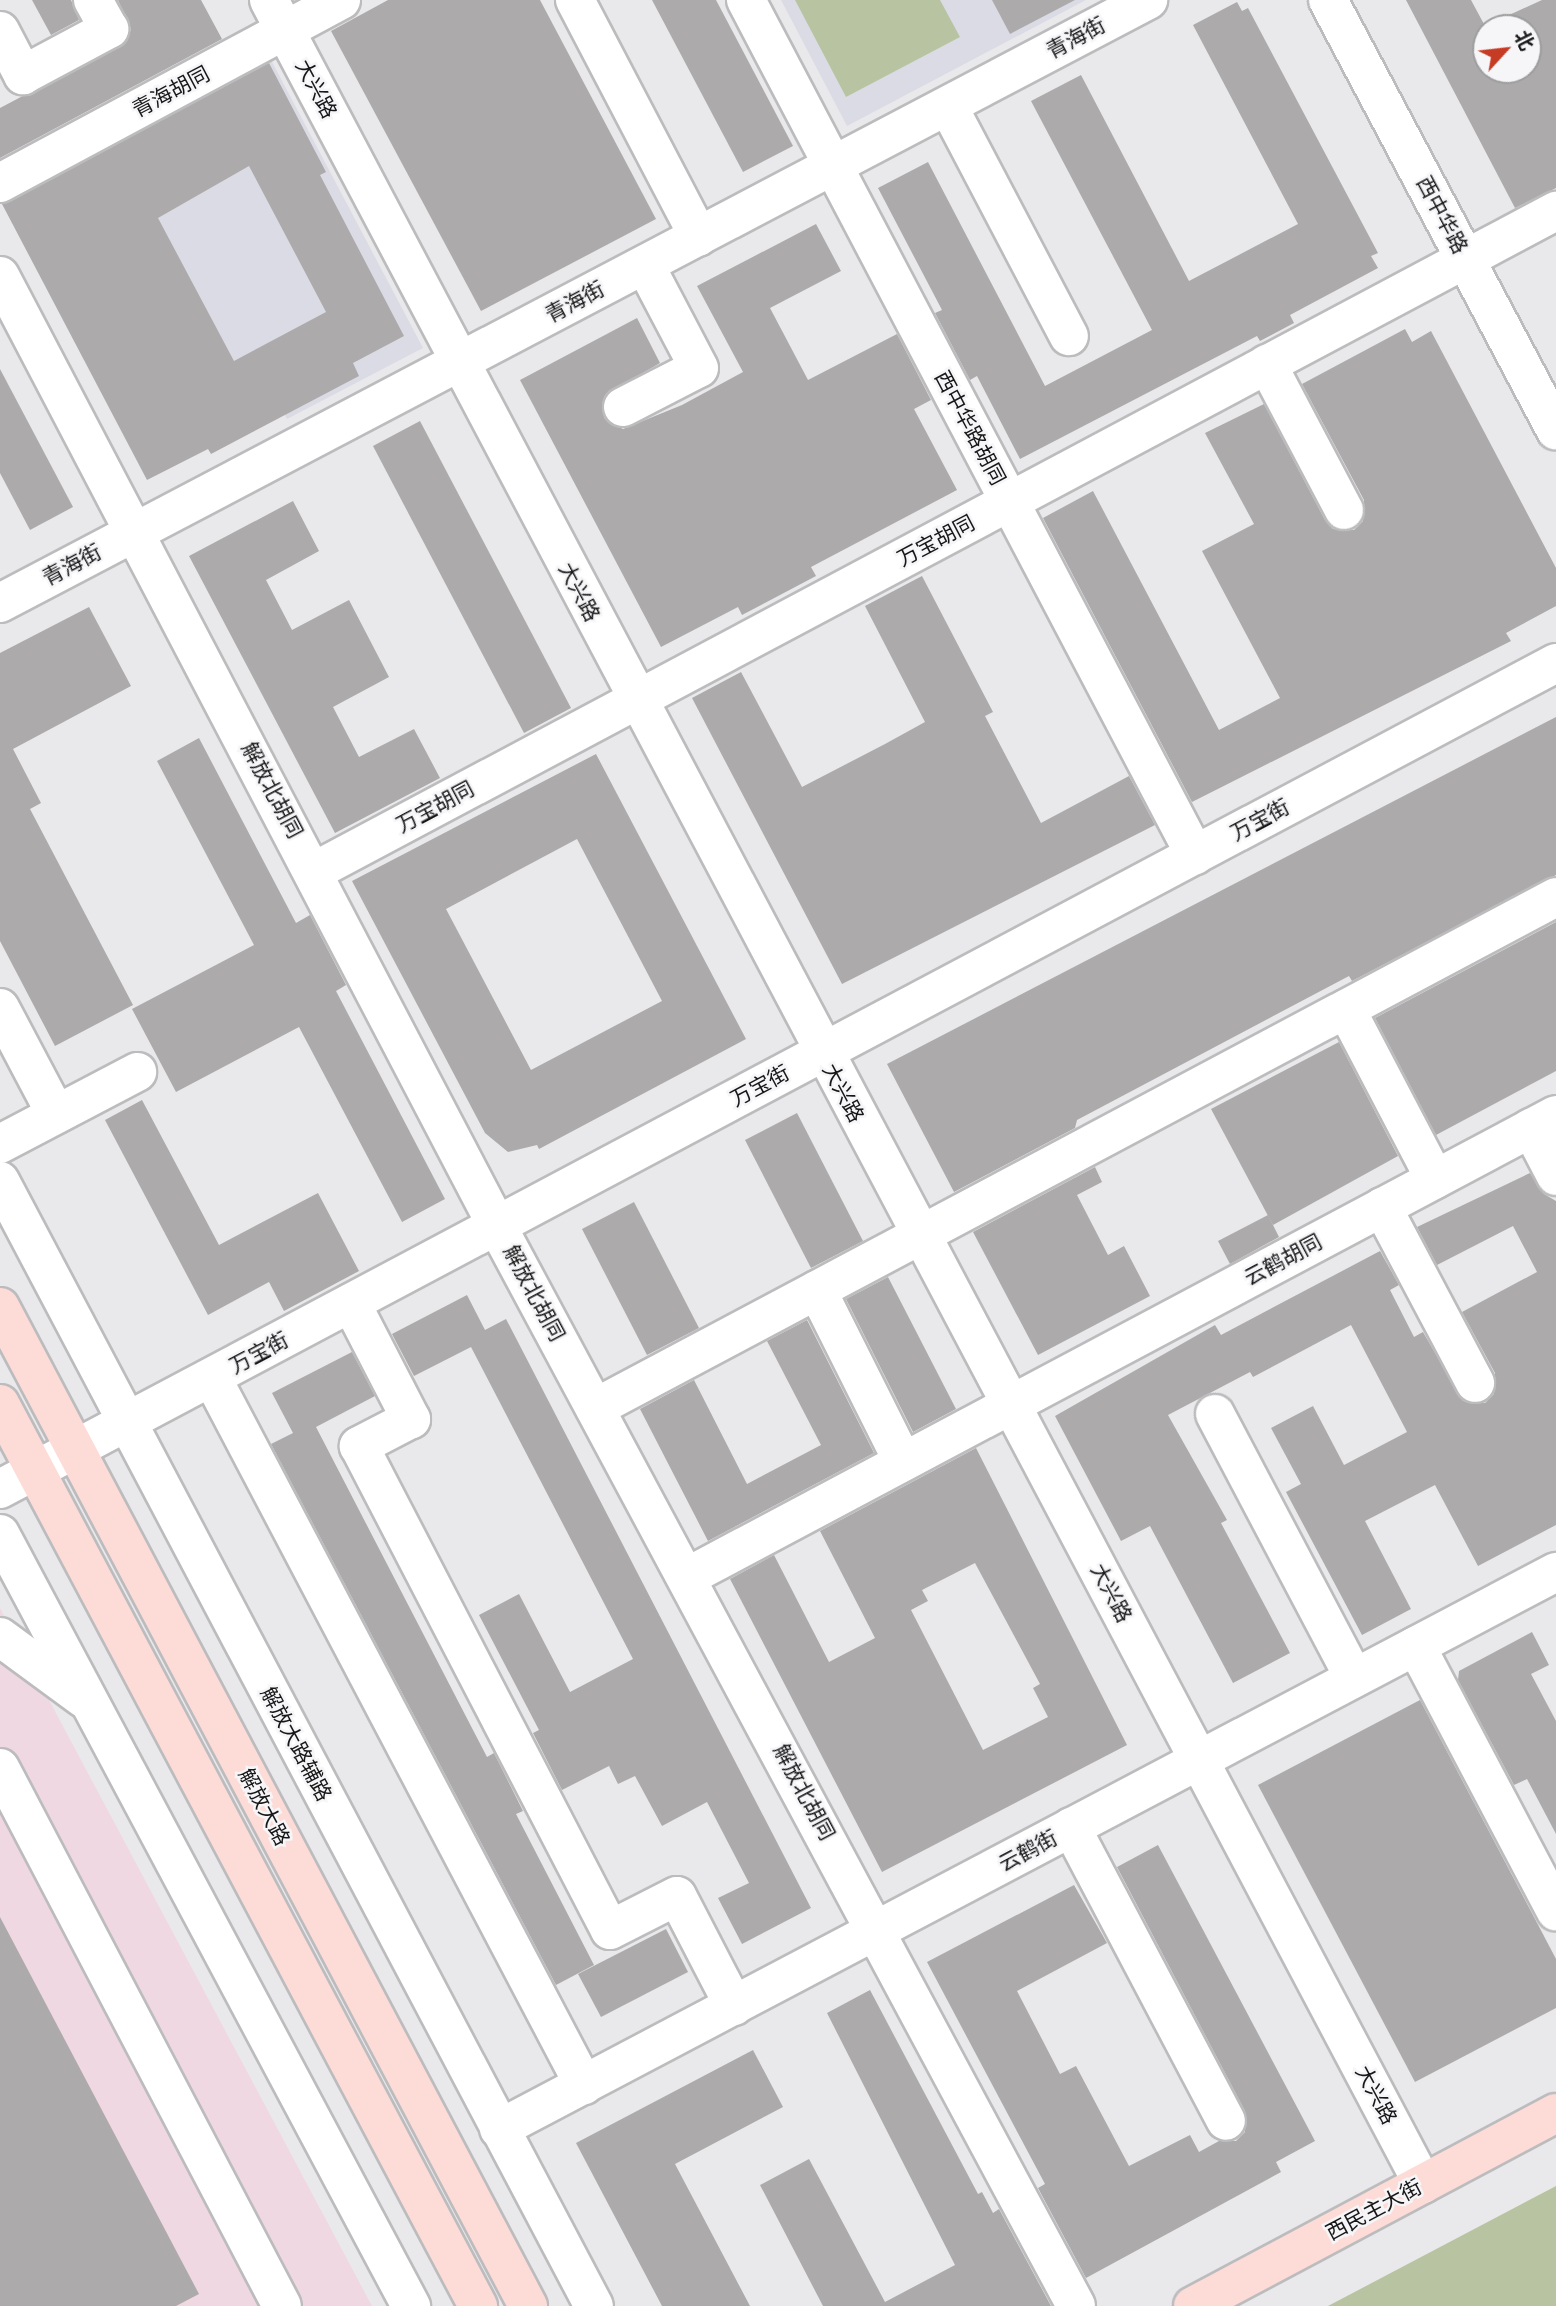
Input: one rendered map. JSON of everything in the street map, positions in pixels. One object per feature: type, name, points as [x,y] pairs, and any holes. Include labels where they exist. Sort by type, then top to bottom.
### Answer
[{"type":"main road","name":"解放大路","points":[[0,1307],[528,2306]]},
{"type":"main road","points":[[0,1404],[478,2306]]},
{"type":"main road","name":"西民主大街","points":[[1193,2306],[1556,2113]]},
{"type":"street","points":[[0,32],[23,75],[109,29],[93,0]]},
{"type":"street","name":"青海胡同","points":[[0,183],[277,16],[341,0]]},
{"type":"street","points":[[575,0],[699,237]]},
{"type":"street","name":"西中华路胡同","points":[[746,0],[1195,855]]},
{"type":"street","name":"青海街","points":[[0,603],[1148,0]]},
{"type":"street","name":"西中华路","points":[[1328,0],[1555,425]]},
{"type":"street","name":"大兴路","points":[[277,16],[822,1053],[1423,2184]]},
{"type":"street","points":[[948,106],[1069,336]]},
{"type":"street","name":"万宝胡同","points":[[316,871],[1556,211]]},
{"type":"street","points":[[623,407],[699,368],[645,265]]},
{"type":"street","name":"解放北胡同","points":[[0,276],[316,871],[497,1226],[878,1930],[1076,2306]]},
{"type":"street","points":[[1267,365],[1344,510]]},
{"type":"street","name":"万宝街","points":[[0,1489],[1556,663]]},
{"type":"street","points":[[595,1408],[1556,897]]},
{"type":"street","points":[[0,1008],[56,1114]]},
{"type":"street","points":[[1346,1009],[1435,1179]]},
{"type":"street","points":[[0,1144],[137,1072]]},
{"type":"street","points":[[1543,1121],[1556,1176]]},
{"type":"street","name":"云鹤胡同","points":[[687,1577],[1543,1121]]},
{"type":"street","name":"解放大路辅路","points":[[0,1181],[594,2306]]},
{"type":"street","points":[[1382,1207],[1475,1383]]},
{"type":"street","points":[[817,1290],[903,1462]]},
{"type":"street","points":[[352,1303],[411,1419],[359,1446],[610,1930],[677,1896],[734,2006]]},
{"type":"street","points":[[212,1378],[583,2085]]},
{"type":"street","points":[[1215,1413],[1354,1678]]},
{"type":"street","points":[[0,1534],[411,2306]]},
{"type":"street","name":"云鹤街","points":[[499,2129],[1354,1678],[1554,1579]]},
{"type":"street","points":[[0,1637],[90,1702]]},
{"type":"street","points":[[1416,1646],[1556,1910]]},
{"type":"street","points":[[0,1768],[282,2306]]},
{"type":"street","points":[[1072,1828],[1226,2121]]},
{"type":"shaded area","points":[[781,0],[1086,0],[847,126]]},
{"type":"shaded area","points":[[270,58],[423,348],[287,419],[255,358],[202,386],[81,158]]},
{"type":"shaded area","points":[[0,1608],[372,2306],[0,2306]]},
{"type":"green space","points":[[795,0],[940,0],[960,37],[846,97]]},
{"type":"green space","points":[[1556,2186],[1556,2306],[1328,2306]]},
{"type":"building","points":[[32,0],[71,0],[79,20],[51,35]]},
{"type":"building","points":[[118,0],[201,0],[222,39],[0,158],[0,108],[127,41],[131,29]]},
{"type":"building","points":[[388,0],[540,0],[656,219],[481,311],[331,31]]},
{"type":"building","points":[[652,0],[716,0],[793,146],[743,172]]},
{"type":"building","points":[[992,0],[1075,0],[1010,34]]},
{"type":"building","points":[[1406,0],[1471,0],[1479,14],[1472,14],[1472,84],[1542,84],[1542,14],[1511,14],[1542,0],[1556,0],[1556,188],[1515,208]]},
{"type":"building","points":[[1237,2],[1242,11],[1248,8],[1378,253],[1371,256],[1378,268],[1290,315],[1294,323],[1260,341],[1257,336],[1020,459],[977,376],[970,380],[935,313],[942,310],[878,188],[928,162],[1045,386],[1152,330],[1031,101],[1081,75],[1189,281],[1298,224],[1193,25]]},
{"type":"building","points":[[269,63],[326,172],[320,175],[404,336],[353,363],[359,376],[211,454],[208,449],[147,480],[2,204]],"holes":[[[249,166],[326,312],[234,361],[158,218]]]},
{"type":"building","points":[[816,224],[841,271],[770,308],[808,380],[897,334],[931,400],[914,409],[957,490],[811,567],[816,576],[742,615],[738,607],[661,647],[520,380],[637,318],[660,363],[605,395],[604,418],[623,429],[682,405],[743,372],[697,286]]},
{"type":"building","points":[[1405,329],[1412,342],[1431,331],[1556,568],[1556,606],[1506,633],[1511,641],[1192,802],[1043,518],[1093,491],[1219,730],[1280,698],[1202,551],[1254,524],[1205,433],[1264,404],[1325,520],[1333,529],[1354,530],[1363,521],[1364,500],[1302,384]]},
{"type":"building","points":[[0,369],[73,507],[30,530],[0,473]]},
{"type":"building","points":[[420,421],[571,708],[524,733],[373,446]]},
{"type":"building","points":[[293,501],[319,551],[266,580],[292,630],[349,600],[389,677],[333,707],[359,757],[414,729],[440,778],[335,833],[189,556]]},
{"type":"building","points":[[922,576],[993,712],[985,716],[1041,823],[1129,776],[1155,825],[842,984],[692,698],[741,672],[802,787],[885,744],[925,722],[865,606]]},
{"type":"building","points":[[89,607],[131,686],[13,749],[41,803],[30,809],[133,1005],[55,1046],[0,941],[0,653]]},
{"type":"building","points":[[1556,717],[1556,875],[1352,981],[1349,976],[1077,1120],[1075,1128],[954,1192],[887,1064]]},
{"type":"building","points":[[199,738],[296,923],[310,915],[346,985],[336,991],[445,1199],[402,1222],[299,1027],[176,1092],[132,1009],[254,945],[157,761]]},
{"type":"building","points":[[596,754],[746,1039],[539,1149],[537,1145],[508,1152],[485,1133],[352,881]],"holes":[[[577,839],[662,1001],[531,1070],[446,909]]]},
{"type":"building","points":[[1556,922],[1556,1071],[1436,1135],[1375,1018]]},
{"type":"building","points":[[1339,1042],[1398,1156],[1273,1225],[1211,1109]]},
{"type":"building","points":[[142,1100],[219,1245],[318,1193],[359,1271],[284,1311],[269,1282],[208,1315],[105,1120]]},
{"type":"building","points":[[797,1113],[863,1241],[811,1268],[745,1140]]},
{"type":"building","points":[[1095,1167],[1102,1182],[1077,1195],[1108,1255],[1124,1246],[1150,1296],[1038,1355],[973,1232]]},
{"type":"building","points":[[1530,1173],[1544,1194],[1556,1201],[1556,1525],[1478,1566],[1435,1485],[1365,1521],[1411,1609],[1362,1635],[1286,1492],[1301,1484],[1271,1428],[1313,1406],[1344,1465],[1407,1432],[1351,1325],[1253,1377],[1250,1372],[1168,1415],[1227,1520],[1221,1523],[1290,1653],[1233,1683],[1150,1526],[1121,1541],[1055,1416],[1215,1325],[1221,1335],[1380,1251],[1399,1285],[1390,1290],[1414,1337],[1423,1332],[1463,1401],[1485,1403],[1494,1394],[1495,1373],[1462,1312],[1537,1272],[1513,1226],[1437,1265],[1417,1227]]},
{"type":"building","points":[[634,1202],[699,1328],[647,1355],[582,1229]]},
{"type":"building","points":[[1268,1215],[1279,1237],[1230,1264],[1218,1241]]},
{"type":"building","points":[[888,1277],[956,1409],[913,1432],[846,1299]]},
{"type":"building","points":[[467,1295],[485,1330],[506,1319],[811,1908],[742,1944],[718,1898],[749,1883],[707,1802],[662,1826],[635,1776],[618,1784],[609,1766],[562,1790],[533,1733],[539,1730],[479,1615],[519,1594],[570,1692],[633,1659],[471,1347],[414,1376],[392,1334]]},
{"type":"building","points":[[807,1320],[874,1453],[708,1541],[640,1409],[694,1380],[747,1484],[821,1445],[767,1341]]},
{"type":"building","points":[[352,1352],[375,1396],[316,1427],[487,1757],[494,1753],[523,1811],[516,1814],[594,1965],[556,1985],[271,1444],[293,1433],[272,1393]]},
{"type":"building","points":[[976,1448],[1127,1745],[882,1872],[730,1579],[774,1555],[829,1662],[875,1638],[820,1531]],"holes":[[[975,1563],[1040,1684],[1033,1688],[1048,1717],[983,1750],[911,1610],[928,1601],[922,1590]]]},
{"type":"building","points":[[1532,1632],[1549,1665],[1531,1674],[1556,1721],[1556,1834],[1527,1779],[1514,1785],[1458,1680],[1459,1671]]},
{"type":"building","points":[[1420,1700],[1556,1959],[1556,2008],[1415,2082],[1258,1785]]},
{"type":"building","points":[[1158,1845],[1315,2141],[1276,2162],[1281,2172],[1086,2278],[1038,2188],[1045,2184],[927,1962],[1074,1885],[1107,1943],[1017,1991],[1060,2074],[1076,2066],[1129,2166],[1190,2135],[1199,2152],[1219,2141],[1236,2141],[1245,2132],[1245,2111],[1117,1867]]},
{"type":"building","points":[[0,1917],[199,2294],[176,2306],[0,2306]]},
{"type":"building","points":[[666,1929],[688,1972],[601,2017],[578,1974]]},
{"type":"building","points":[[870,1990],[978,2194],[982,2192],[993,2213],[999,2209],[1051,2306],[823,2306],[760,2185],[809,2159],[885,2302],[955,2265],[827,2013]]},
{"type":"building","points":[[753,2050],[783,2107],[675,2164],[750,2306],[662,2306],[576,2143]]}]
